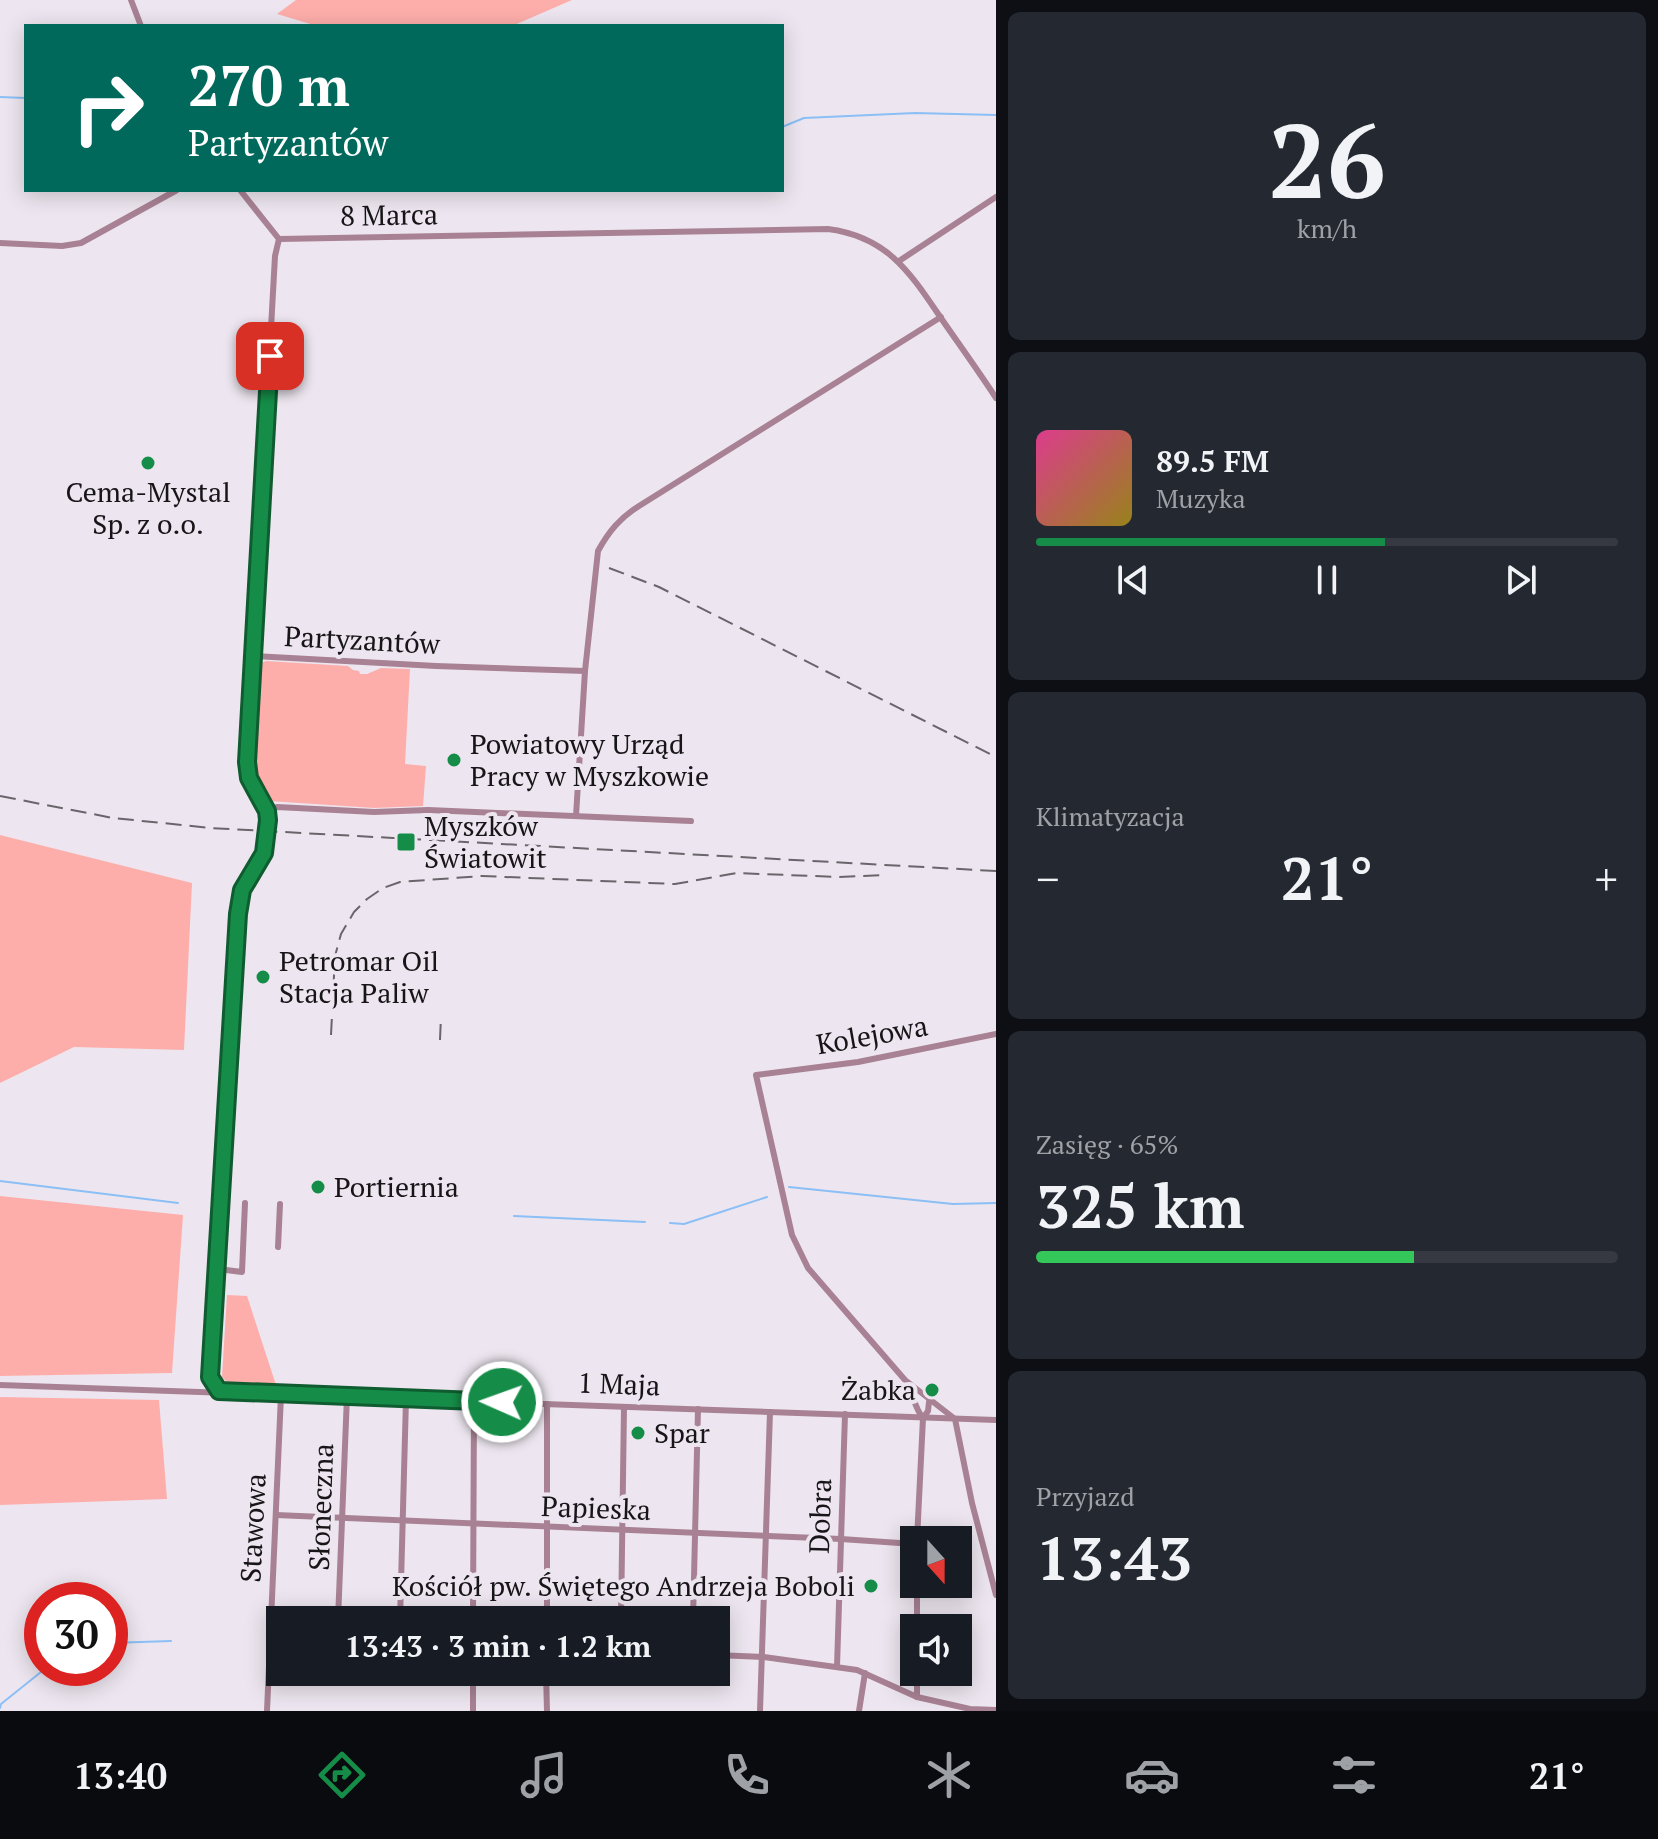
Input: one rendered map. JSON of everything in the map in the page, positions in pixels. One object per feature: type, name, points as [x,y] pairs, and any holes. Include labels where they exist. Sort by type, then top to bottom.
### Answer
[{"type":"street","points":[[131,0],[140,24]]},
{"type":"street","points":[[0,243],[62,246],[81,243],[173,192]]},
{"type":"street","points":[[242,192],[279,239],[275,256],[254,656]]},
{"type":"street","points":[[899,261],[996,197]]},
{"type":"street","name":"8 Marca","points":[[279,239],[828,229],[865,238],[899,261],[996,398]]},
{"type":"street","points":[[576,816],[585,671],[598,551],[620,519],[941,317]]},
{"type":"street","name":"Partyzantów","points":[[267,811],[249,778],[247,762],[254,656],[585,671]]},
{"type":"street","points":[[219,1391],[210,1377],[238,914],[242,890],[265,848],[267,811],[277,807],[374,812],[428,810],[691,821]]},
{"type":"street","name":"Kolejowa","points":[[905,1380],[808,1268],[798,1251],[756,1075],[858,1062],[996,1034]]},
{"type":"street","points":[[218,1269],[242,1272],[245,1203]]},
{"type":"street","points":[[278,1247],[280,1204]]},
{"type":"street","points":[[905,1380],[955,1419],[972,1503],[996,1595]]},
{"type":"street","points":[[905,1380],[914,1395],[917,1411],[923,1418]]},
{"type":"street","name":"1 Maja","points":[[0,1385],[996,1420]]},
{"type":"street","name":"Stawowa","points":[[271,1606],[281,1395]]},
{"type":"street","name":"Słoneczna","points":[[339,1606],[347,1396]]},
{"type":"street","points":[[401,1606],[406,1399]]},
{"type":"street","points":[[917,1526],[923,1418],[928,1411],[928,1400]]},
{"type":"street","points":[[473,1606],[474,1401]]},
{"type":"street","points":[[547,1404],[547,1606]]},
{"type":"street","points":[[621,1606],[624,1407]]},
{"type":"street","points":[[694,1606],[698,1409]]},
{"type":"street","points":[[760,1711],[770,1412]]},
{"type":"street","name":"Dobra","points":[[837,1667],[845,1414]]},
{"type":"street","name":"Papieska","points":[[276,1515],[900,1541]]},
{"type":"street","points":[[730,1656],[837,1667],[865,1673],[917,1697],[970,1709],[996,1710]]},
{"type":"street","points":[[859,1711],[865,1673]]},
{"type":"street","name":"Stawowa","points":[[267,1711],[268,1686]]},
{"type":"street","points":[[473,1686],[473,1711]]},
{"type":"street","points":[[546,1686],[547,1711]]},
{"type":"street","points":[[917,1686],[917,1697]]},
{"type":"shaded area","points":[[296,0],[572,0],[517,24],[310,24],[277,14]]},
{"type":"shaded area","points":[[266,661],[348,666],[360,674],[381,668],[410,669],[405,764],[426,766],[423,806],[374,808],[269,801],[257,781],[253,764],[257,669],[259,664]]},
{"type":"shaded area","points":[[0,835],[192,883],[184,1050],[74,1047],[0,1083]]},
{"type":"shaded area","points":[[0,1196],[183,1215],[172,1373],[0,1376]]},
{"type":"shaded area","points":[[227,1295],[247,1296],[276,1385],[272,1389],[233,1388],[222,1377]]},
{"type":"shaded area","points":[[0,1397],[159,1400],[167,1499],[0,1505]]},
{"type":"waterway","points":[[0,97],[24,98]]},
{"type":"waterway","points":[[784,126],[804,118],[915,113],[996,115]]},
{"type":"waterway","points":[[0,1181],[178,1203]]},
{"type":"waterway","points":[[789,1187],[953,1204],[996,1203]]},
{"type":"waterway","points":[[670,1223],[684,1224],[767,1197]]},
{"type":"waterway","points":[[514,1216],[645,1222]]},
{"type":"waterway","points":[[128,1642],[171,1641]]},
{"type":"waterway","points":[[0,1708],[24,1686]]},
{"type":"railway","points":[[609,568],[659,587],[996,757]]},
{"type":"railway","points":[[0,796],[113,818],[211,828],[996,871]]},
{"type":"railway","points":[[331,1035],[335,956],[341,934],[354,912],[367,899],[383,888],[400,882],[482,876],[675,884],[737,873],[839,877],[887,875]]},
{"type":"railway","points":[[440,1040],[441,1016]]},
{"type":"place","name":"Cema-Mystal Sp. z o.o.","points":[[148,463]]},
{"type":"place","name":"Powiatowy Urząd Pracy w Myszkowie","points":[[454,760]]},
{"type":"place","name":"Myszków Światowit","points":[[406,842]]},
{"type":"place","name":"Petromar Oil Stacja Paliw","points":[[263,977]]},
{"type":"place","name":"Portiernia","points":[[318,1187]]},
{"type":"place","name":"Żabka","points":[[932,1390]]},
{"type":"place","name":"Spar","points":[[638,1433]]},
{"type":"place","name":"Kościół pw. Świętego Andrzeja Boboli","points":[[871,1586]]},
{"type":"route","points":[[270,356],[247,762],[249,778],[267,811],[268,820],[264,853],[242,890],[238,914],[210,1377],[219,1391],[502,1402]]}]
